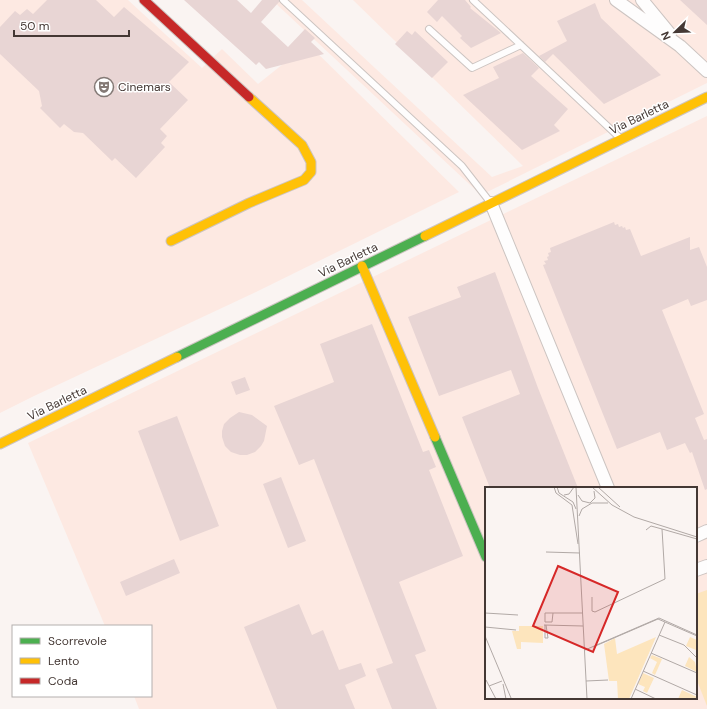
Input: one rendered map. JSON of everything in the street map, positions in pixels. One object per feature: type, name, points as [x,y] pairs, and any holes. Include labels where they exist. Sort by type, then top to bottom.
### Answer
[{"type":"main road","points":[[144,0],[302,145],[311,162],[311,172],[304,180],[249,203],[171,241]]},
{"type":"main road","name":"Via Barletta","points":[[0,444],[707,97]]},
{"type":"main road","points":[[362,266],[485,555]]},
{"type":"street","points":[[616,0],[680,46],[707,71]]},
{"type":"street","points":[[642,0],[680,46]]},
{"type":"street","points":[[491,203],[608,487]]},
{"type":"street","points":[[697,536],[707,532]]},
{"type":"street","points":[[697,570],[707,566]]},
{"type":"lane","points":[[283,0],[462,166],[491,203]]},
{"type":"lane","points":[[473,0],[621,139]]},
{"type":"lane","points":[[429,29],[472,68],[521,45]]},
{"type":"shaded area","points":[[0,0],[128,0],[202,68],[222,49],[258,84],[308,44],[459,192],[258,291],[0,413]]},
{"type":"shaded area","points":[[272,0],[302,0],[492,177],[523,166],[353,0],[707,0],[707,83],[481,195]]},
{"type":"shaded area","points":[[707,116],[707,709],[139,709],[134,697],[152,697],[152,625],[105,625],[28,443]]},
{"type":"shaded area","points":[[707,590],[707,706],[697,681],[697,594]]},
{"type":"building","name":"Cinemars","points":[[47,0],[96,0],[114,17],[124,7],[189,62],[169,82],[188,100],[160,129],[167,136],[161,143],[165,147],[136,178],[115,158],[112,161],[83,133],[74,132],[64,124],[60,128],[40,108],[42,106],[39,91],[0,54],[0,27],[15,11],[20,15],[27,9],[33,14]]},
{"type":"building","points":[[184,0],[237,0],[251,13],[262,0],[279,0],[279,2],[261,22],[288,47],[305,29],[315,38],[311,42],[324,54],[266,69],[259,62],[256,65]]},
{"type":"building","points":[[438,0],[465,0],[471,7],[470,8],[501,33],[471,48],[460,38],[462,36],[442,16],[437,22],[427,12]]},
{"type":"building","points":[[680,0],[707,0],[707,25]]},
{"type":"building","points":[[595,3],[601,18],[661,75],[604,104],[553,54],[545,62],[539,56],[567,41],[557,21]]},
{"type":"building","points":[[407,31],[412,35],[415,31],[448,62],[432,78],[395,44]]},
{"type":"building","points":[[523,53],[539,68],[531,76],[568,109],[554,125],[560,131],[522,150],[463,95],[499,78],[493,67]]},
{"type":"building","points":[[614,222],[615,225],[618,224],[619,227],[625,227],[626,230],[630,229],[641,256],[690,237],[690,250],[699,247],[707,267],[707,300],[691,306],[688,299],[662,310],[704,414],[695,418],[704,440],[707,439],[707,489],[705,490],[692,452],[690,453],[685,443],[667,450],[660,432],[617,449],[543,265],[546,264],[544,261],[548,260],[548,253],[551,252],[550,248]]},
{"type":"building","points":[[495,272],[538,388],[578,487],[490,487],[462,417],[520,394],[511,370],[439,396],[408,317],[461,297],[457,287]]},
{"type":"building","points":[[372,324],[423,452],[429,450],[436,467],[429,470],[463,556],[399,582],[426,651],[415,655],[437,709],[392,709],[376,669],[393,663],[314,459],[299,465],[274,406],[334,382],[320,344]]},
{"type":"building","points":[[245,377],[250,390],[236,395],[231,382]]},
{"type":"building","points":[[239,412],[252,415],[267,426],[264,441],[261,446],[255,452],[247,455],[240,455],[231,452],[225,446],[222,437],[224,424]]},
{"type":"building","points":[[177,416],[219,526],[180,541],[138,431]]},
{"type":"building","points":[[281,477],[306,541],[288,548],[263,484]]},
{"type":"building","points":[[174,559],[180,573],[126,596],[120,582]]},
{"type":"building","points":[[299,604],[312,635],[323,630],[339,670],[361,663],[366,676],[345,685],[355,709],[277,709],[244,627]]},
{"type":"traffic: fast","points":[[177,357],[425,236]]},
{"type":"traffic: fast","points":[[435,437],[485,555]]},
{"type":"traffic: slow","points":[[171,241],[249,203],[304,180],[311,172],[311,162],[302,145],[249,97]]},
{"type":"traffic: slow","points":[[425,236],[707,97]]},
{"type":"traffic: slow","points":[[362,266],[435,437]]},
{"type":"traffic: slow","points":[[0,444],[177,357]]},
{"type":"traffic: jam","points":[[144,0],[249,97]]},
{"type":"place","name":"Cinemars","points":[[104,87]]}]
